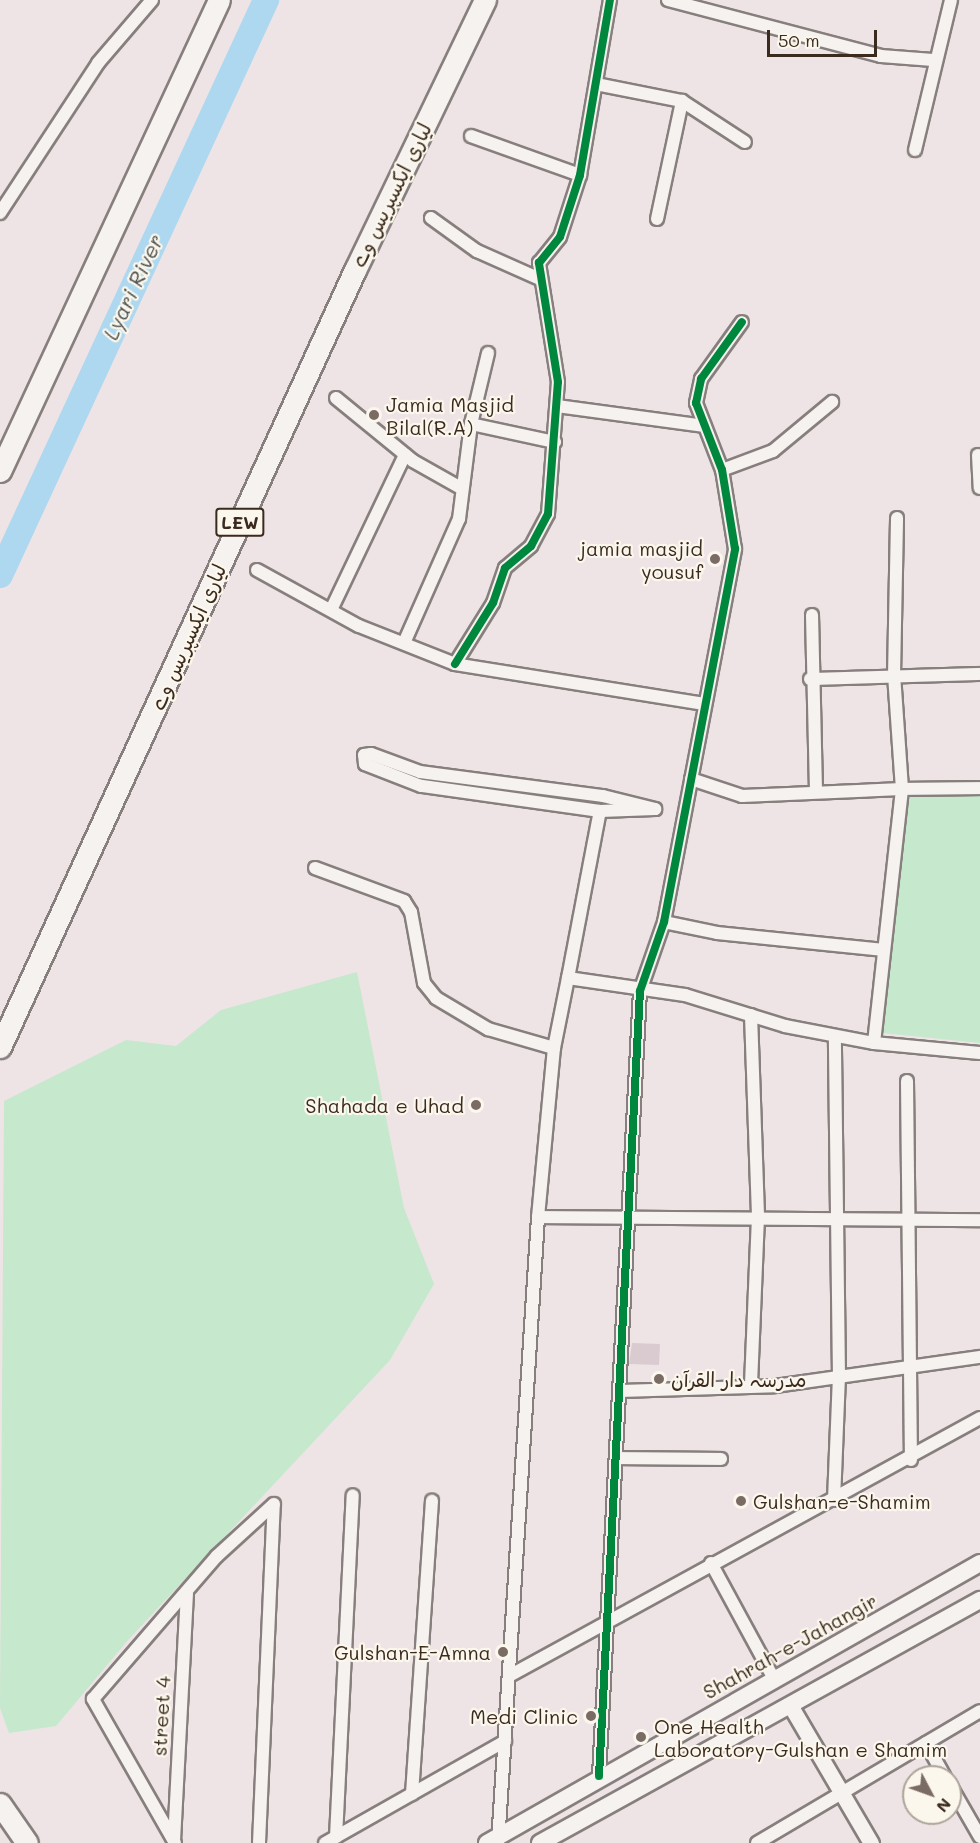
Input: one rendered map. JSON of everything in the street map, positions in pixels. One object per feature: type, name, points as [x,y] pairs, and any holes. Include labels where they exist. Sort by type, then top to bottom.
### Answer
[{"type":"highway","points":[[0,471],[219,0]]},
{"type":"highway","name":"لیاری ایکسپریس وے","points":[[0,1047],[355,270],[485,0]]},
{"type":"highway","points":[[0,1803],[27,1843]]},
{"type":"main road","name":"Shahrah-e-Jahangir","points":[[494,1841],[599,1776],[980,1563]]},
{"type":"main road","points":[[540,1843],[980,1600]]},
{"type":"street","points":[[0,213],[98,63],[152,0]]},
{"type":"street","points":[[456,664],[493,603],[505,568],[531,546],[548,514],[558,406],[558,382],[538,278],[539,263],[560,237],[580,175],[610,0]]},
{"type":"street","points":[[668,0],[881,56],[933,60]]},
{"type":"street","points":[[915,150],[933,60],[951,0]]},
{"type":"street","points":[[596,84],[682,101],[746,142]]},
{"type":"street","points":[[657,219],[682,101]]},
{"type":"street","points":[[471,136],[580,175]]},
{"type":"street","points":[[431,218],[477,251],[538,278]]},
{"type":"street","points":[[599,1776],[605,1623],[620,1391],[640,991],[664,922],[735,549],[722,470],[696,404],[701,379],[742,322]]},
{"type":"street","points":[[404,643],[459,519],[461,488],[471,424],[488,353]]},
{"type":"street","points":[[336,398],[405,455],[461,488]]},
{"type":"street","points":[[722,470],[773,451],[832,402]]},
{"type":"street","points":[[558,406],[705,426]]},
{"type":"street","points":[[471,424],[555,442]]},
{"type":"street","points":[[331,610],[405,455]]},
{"type":"street","points":[[978,455],[980,488]]},
{"type":"street","points":[[874,1043],[903,789],[894,676],[897,518]]},
{"type":"street","points":[[257,570],[331,610],[456,664],[705,704]]},
{"type":"street","points":[[812,615],[810,679],[816,792]]},
{"type":"street","points":[[810,679],[980,674]]},
{"type":"street","points":[[370,754],[420,772],[603,796],[655,809],[600,811],[421,786],[364,764],[363,758],[370,754]]},
{"type":"street","points":[[691,779],[742,796],[980,788]]},
{"type":"street","points":[[494,1841],[505,1741],[538,1217],[554,1048],[600,811]]},
{"type":"street","points":[[315,868],[404,901],[411,912],[424,983],[436,998],[488,1029],[554,1048]]},
{"type":"street","points":[[664,922],[717,933],[884,950]]},
{"type":"street","points":[[568,978],[640,991],[685,994],[751,1015],[874,1043],[980,1053]]},
{"type":"street","points":[[751,1015],[758,1217],[751,1386]]},
{"type":"street","points":[[834,1500],[839,1377],[834,1218],[836,1036]]},
{"type":"street","points":[[907,1081],[907,1369],[910,1460]]},
{"type":"street","points":[[538,1217],[627,1215],[980,1220]]},
{"type":"street","points":[[620,1391],[751,1386],[907,1369],[980,1357]]},
{"type":"street","points":[[509,1676],[711,1563],[910,1460],[980,1418]]},
{"type":"street","points":[[616,1458],[721,1459]]},
{"type":"street","points":[[331,1840],[353,1495]]},
{"type":"street","points":[[412,1794],[432,1501]]},
{"type":"street","points":[[174,1842],[93,1699],[218,1556],[274,1504],[259,1843]]},
{"type":"street","points":[[711,1563],[774,1679]]},
{"type":"street","name":"street 4","points":[[174,1842],[187,1593]]},
{"type":"street","points":[[790,1705],[872,1843]]},
{"type":"street","points":[[757,1843],[980,1711]]},
{"type":"street","points":[[331,1840],[505,1741]]},
{"type":"street","points":[[926,1743],[938,1765]]},
{"type":"street","points":[[962,1806],[980,1837]]},
{"type":"green space","points":[[908,791],[980,792],[980,1043],[883,1033]]},
{"type":"green space","points":[[357,972],[404,1208],[434,1284],[390,1360],[129,1639],[56,1726],[9,1733],[0,1708],[4,1101],[126,1040],[176,1046],[221,1010]]},
{"type":"building","points":[[632,1343],[660,1344],[659,1365],[629,1364]]},
{"type":"waterway","name":"Lyari River","points":[[0,575],[266,0]]},
{"type":"cycle path","points":[[455,664],[493,603],[505,568],[531,546],[548,514],[558,382],[539,263],[560,237],[580,175],[610,0]]},
{"type":"cycle path","points":[[599,1776],[640,991],[664,922],[735,549],[722,470],[696,403],[701,379],[742,322]]},
{"type":"place","name":"Jamia Masjid Bilal(R.A)","points":[[374,415]]},
{"type":"place","name":"jamia masjid yousuf","points":[[715,559]]},
{"type":"place","name":"Shahada e Uhad","points":[[476,1105]]},
{"type":"place","name":"مدرسہ دار القرآن","points":[[659,1379]]},
{"type":"place","name":"Gulshan-e-Shamim","points":[[741,1501]]},
{"type":"place","name":"Gulshan-E-Amna","points":[[503,1652]]},
{"type":"place","name":"Medi Clinic","points":[[591,1716]]},
{"type":"place","name":"One Health Laboratory-Gulshan e Shamim","points":[[641,1737]]}]
